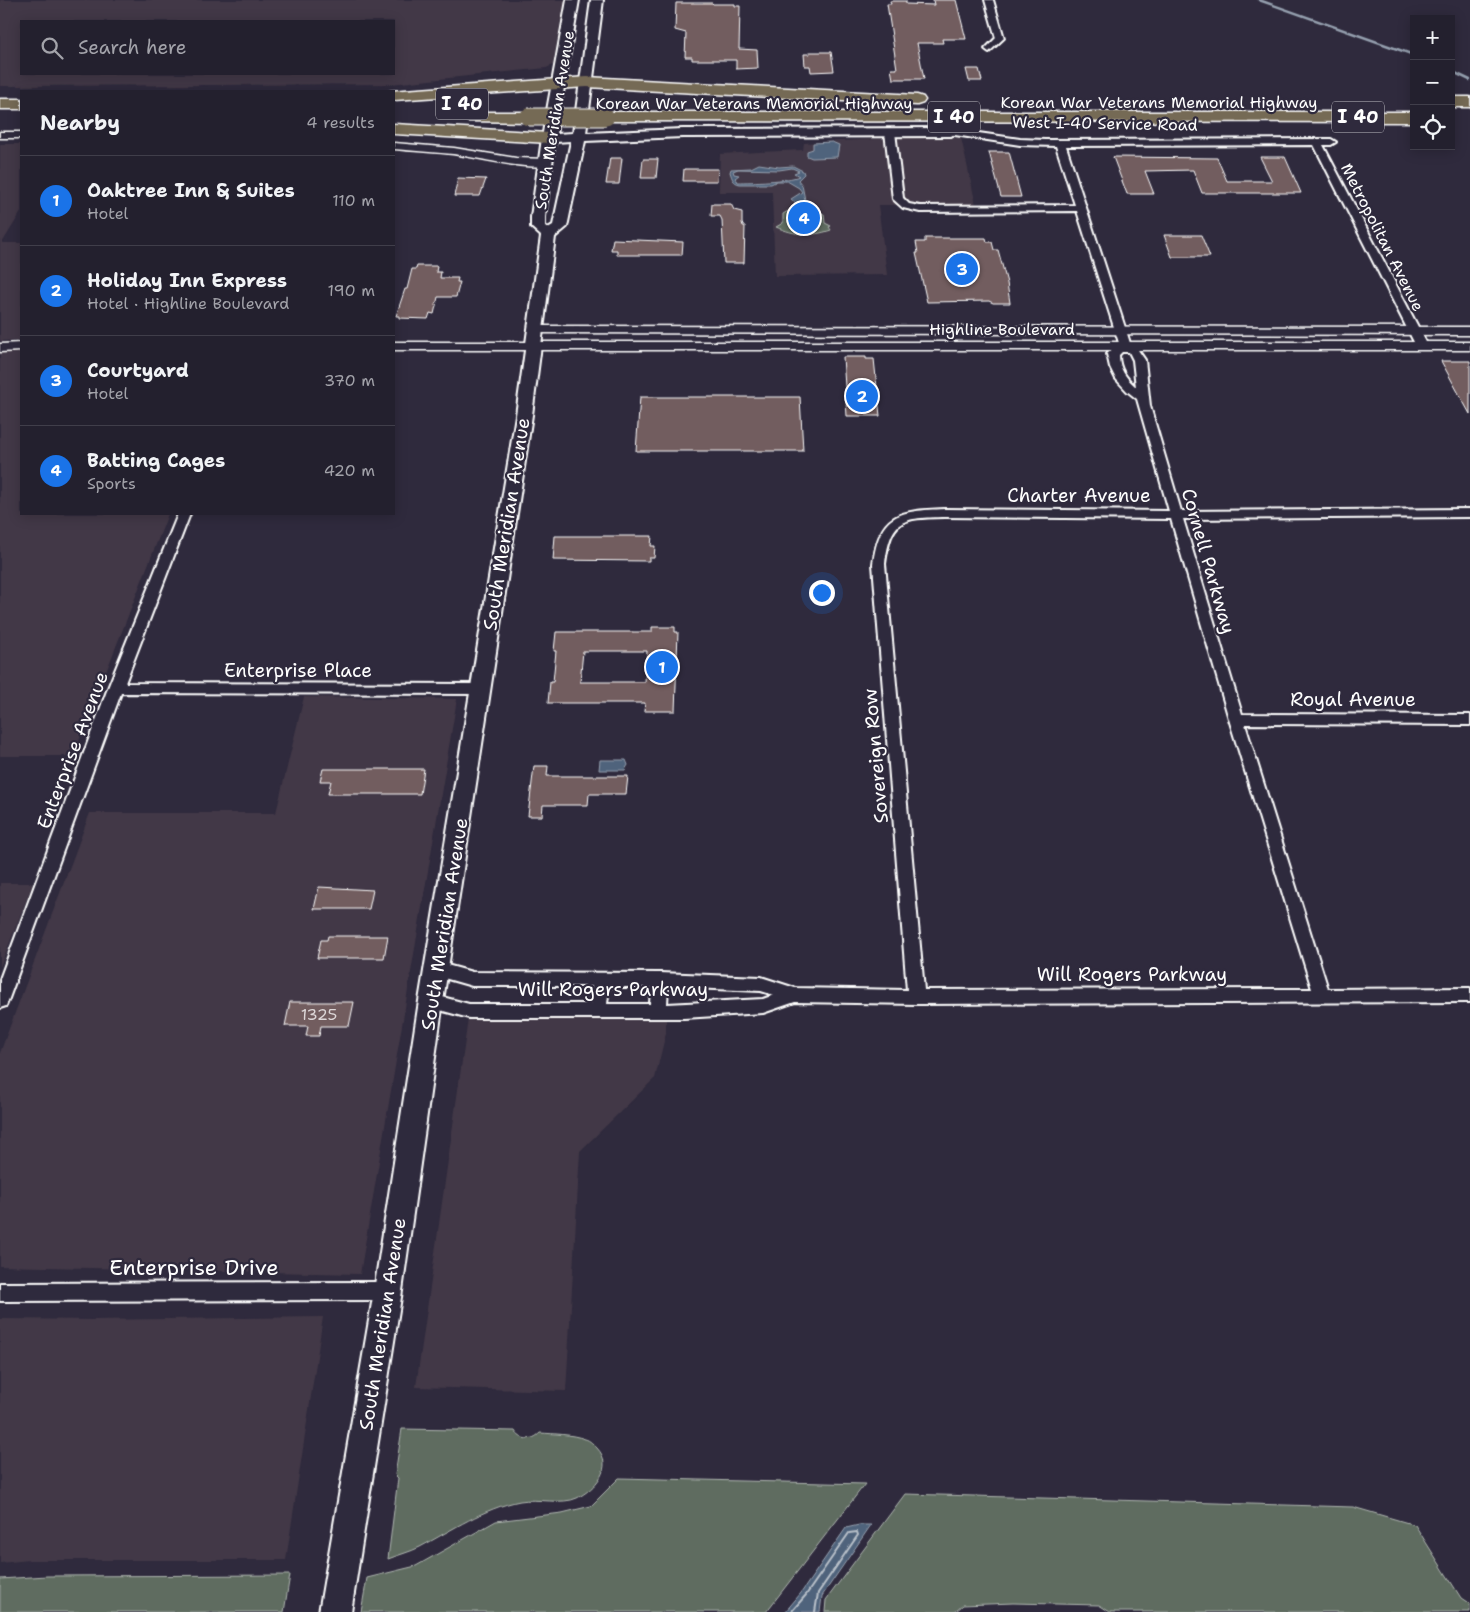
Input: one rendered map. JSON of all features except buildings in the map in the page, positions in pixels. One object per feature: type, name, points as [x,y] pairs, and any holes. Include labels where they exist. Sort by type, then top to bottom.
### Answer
[{"type":"highway","points":[[395,95],[558,83],[587,78],[614,83],[934,100]]},
{"type":"highway","points":[[952,101],[971,102]]},
{"type":"highway","name":"Korean War Veterans Memorial Highway","points":[[607,110],[971,102],[1410,102]]},
{"type":"highway","points":[[1455,102],[1470,102]]},
{"type":"highway","points":[[0,104],[20,104]]},
{"type":"highway","name":"Korean War Veterans Memorial Highway","points":[[395,104],[529,110],[1410,117]]},
{"type":"highway","name":"Korean War Veterans Memorial Highway","points":[[395,117],[529,110]]},
{"type":"highway","points":[[0,116],[20,116]]},
{"type":"highway","points":[[951,132],[1077,131],[1302,117]]},
{"type":"highway","points":[[1455,117],[1470,117]]},
{"type":"highway","points":[[395,128],[549,140]]},
{"type":"main road","name":"South Meridian Avenue","points":[[335,1612],[388,1291],[430,1001],[481,689],[548,236],[560,227],[565,203],[565,164],[578,138],[587,78],[573,0]]},
{"type":"main road","name":"South Meridian Avenue","points":[[548,236],[538,227],[558,83],[580,32],[597,0]]},
{"type":"main road","name":"West I-40 Service Road","points":[[549,140],[683,133],[951,132]]},
{"type":"main road","points":[[545,169],[565,164],[588,144],[604,137]]},
{"type":"main road","points":[[549,140],[557,149],[565,164],[559,192],[565,203]]},
{"type":"street","points":[[989,0],[1000,38],[989,50]]},
{"type":"street","points":[[890,132],[898,199],[904,206],[920,209],[1082,208]]},
{"type":"street","name":"West I-40 Service Road","points":[[951,132],[1020,142],[1331,142]]},
{"type":"street","points":[[0,135],[20,135]]},
{"type":"street","name":"Metropolitan Avenue","points":[[1317,142],[1422,346]]},
{"type":"street","name":"Cornell Parkway","points":[[1060,143],[1126,347],[1134,351],[1139,360],[1143,390],[1141,396],[1236,719],[1322,995]]},
{"type":"street","points":[[395,146],[454,151],[516,162],[536,169],[545,169]]},
{"type":"street","name":"Highline Boulevard","points":[[535,330],[1470,331]]},
{"type":"street","points":[[610,346],[612,330]]},
{"type":"street","name":"Highline Boulevard","points":[[395,346],[1470,346]]},
{"type":"street","points":[[1126,347],[1114,352],[1113,359],[1128,388],[1141,396]]},
{"type":"street","points":[[0,348],[20,348]]},
{"type":"street","name":"Charter Avenue","points":[[898,518],[925,513],[1176,515],[1470,512]]},
{"type":"street","name":"Enterprise Avenue","points":[[0,1001],[116,688],[184,515]]},
{"type":"street","name":"Sovereign Row","points":[[898,518],[887,529],[883,538],[879,564],[916,996]]},
{"type":"street","name":"Enterprise Place","points":[[116,688],[481,689]]},
{"type":"street","name":"Royal Avenue","points":[[1236,719],[1470,720]]},
{"type":"street","name":"Will Rogers Parkway","points":[[436,969],[472,979],[660,980],[761,984],[795,995],[1470,995]]},
{"type":"street","points":[[598,1010],[601,979]]},
{"type":"street","points":[[658,1011],[660,980]]},
{"type":"street","name":"Will Rogers Parkway","points":[[430,1001],[469,1011],[658,1011],[763,1006],[795,995]]},
{"type":"street","name":"Enterprise Drive","points":[[0,1292],[388,1291]]},
{"type":"shaded area","points":[[0,0],[565,0],[553,65],[546,68],[391,84],[0,86]]},
{"type":"shaded area","points":[[912,137],[961,138],[976,205],[878,205],[887,275],[775,276],[772,192],[719,192],[720,154],[803,150],[804,143]]},
{"type":"shaded area","points":[[0,144],[20,144],[20,214],[2,243],[20,243],[20,340],[0,341]]},
{"type":"shaded area","points":[[0,350],[20,350],[20,515],[168,515],[73,756],[0,756]]},
{"type":"shaded area","points":[[304,697],[457,699],[360,1274],[0,1266],[0,1053],[90,813],[276,813]]},
{"type":"shaded area","points":[[0,883],[33,883],[0,967]]},
{"type":"shaded area","points":[[468,1019],[666,1020],[666,1033],[655,1078],[580,1151],[566,1391],[416,1387]]},
{"type":"shaded area","points":[[323,1317],[286,1560],[29,1560],[0,1563],[0,1319],[94,1320]]},
{"type":"green space","points":[[803,209],[824,214],[825,223],[831,226],[829,227],[831,230],[817,234],[803,234],[776,227],[783,223],[783,214],[790,210]]},
{"type":"green space","points":[[402,1429],[515,1431],[520,1437],[527,1439],[540,1433],[574,1436],[589,1440],[597,1448],[602,1455],[603,1470],[596,1483],[577,1498],[564,1501],[526,1500],[507,1504],[468,1520],[416,1549],[388,1559],[398,1478],[395,1475]]},
{"type":"green space","points":[[619,1478],[865,1484],[766,1612],[361,1612],[367,1578],[416,1566],[496,1521],[562,1513],[591,1506]]},
{"type":"green space","points":[[905,1494],[1353,1507],[1415,1525],[1461,1598],[1470,1604],[1470,1612],[1110,1612],[1099,1605],[1013,1603],[963,1605],[955,1612],[825,1612],[826,1600]]},
{"type":"green space","points":[[290,1575],[284,1612],[0,1612],[0,1579],[47,1576]]},
{"type":"water","points":[[832,142],[839,145],[837,157],[812,158],[807,156],[807,151],[813,149],[813,143]]},
{"type":"water","points":[[759,164],[779,167],[793,166],[803,171],[804,174],[798,180],[802,185],[806,205],[799,206],[791,199],[802,192],[787,181],[777,181],[771,184],[740,184],[733,180],[730,172],[731,169],[751,168]],"holes":[[[792,168],[799,171],[794,173],[799,176],[794,178],[738,182],[735,178],[739,175],[734,174],[733,171],[738,169],[779,170]]]},
{"type":"water","points":[[600,760],[626,760],[628,765],[625,770],[599,770]]},
{"type":"water","points":[[871,1525],[822,1596],[820,1612],[785,1612],[801,1593],[846,1528]]},
{"type":"waterway","points":[[1259,0],[1410,54]]},
{"type":"waterway","points":[[1455,73],[1470,80]]},
{"type":"place","name":"Batting Cages","points":[[804,218]]},
{"type":"place","name":"Courtyard","points":[[962,269]]},
{"type":"place","name":"Holiday Inn Express","points":[[862,396]]},
{"type":"place","name":"Oaktree Inn & Suites","points":[[662,667]]}]
